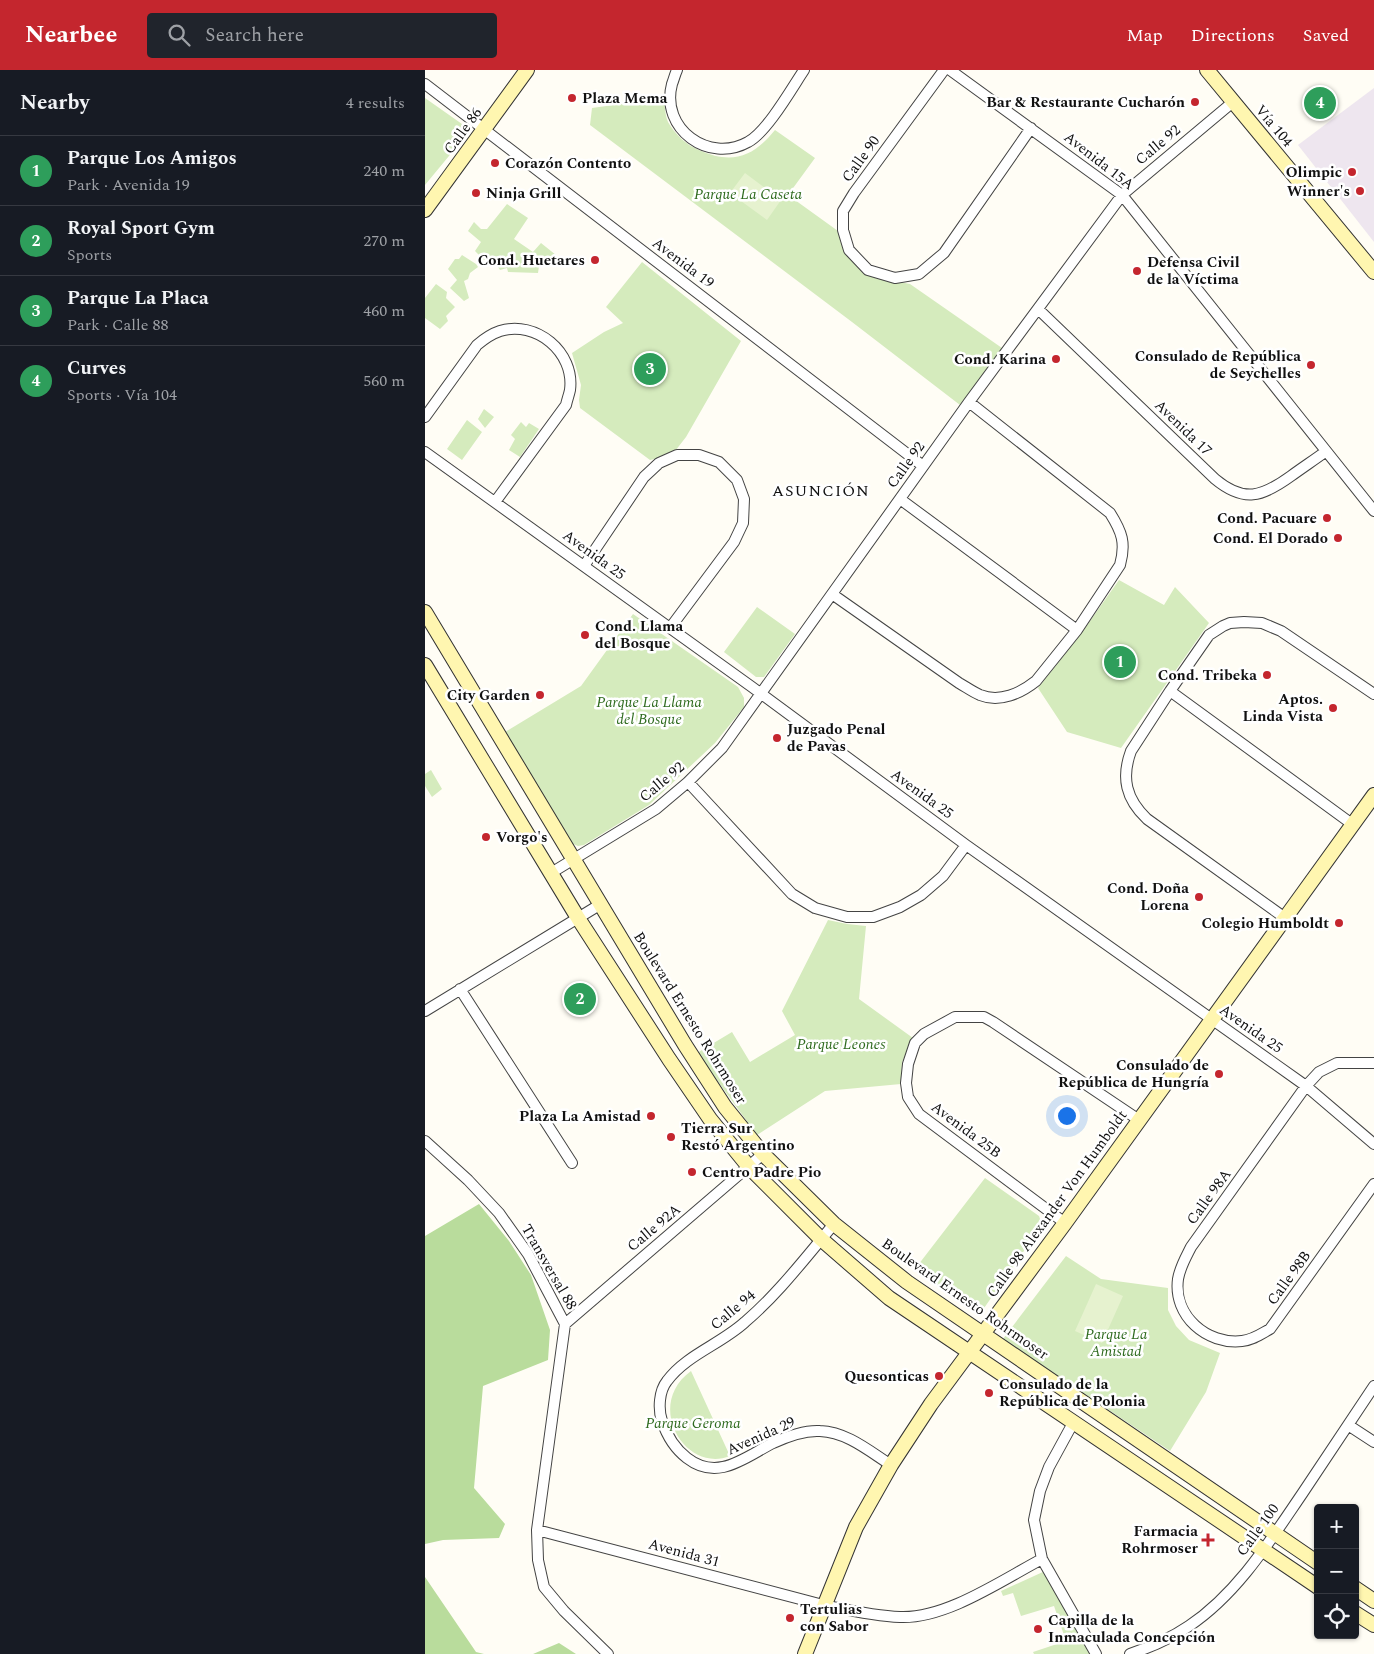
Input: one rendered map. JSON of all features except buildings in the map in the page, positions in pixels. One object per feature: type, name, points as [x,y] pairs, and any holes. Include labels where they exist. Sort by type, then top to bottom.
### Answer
[{"type":"main road","name":"Calle 86","points":[[425,210],[527,70]]},
{"type":"main road","name":"Vía 104","points":[[1207,70],[1374,272]]},
{"type":"main road","name":"Boulevard Ernesto Rohrmoser","points":[[425,612],[690,1053],[725,1107],[763,1154],[834,1224],[907,1282],[983,1332],[1314,1560]]},
{"type":"main road","points":[[425,665],[578,918],[674,1067],[710,1119],[749,1167],[821,1239],[889,1298],[1314,1585]]},
{"type":"main road","name":"Calle 98 Alexander Von Humboldt","points":[[805,1654],[856,1526],[891,1465],[931,1404],[1065,1223],[1374,794]]},
{"type":"main road","points":[[1359,1591],[1374,1601]]},
{"type":"main road","points":[[1359,1615],[1374,1625]]},
{"type":"street","points":[[677,70],[669,96],[671,110],[679,127],[695,141],[720,150],[735,148],[750,142],[765,126],[805,70]]},
{"type":"street","name":"Calle 90","points":[[944,70],[854,193],[843,211],[843,230],[849,250],[868,270],[895,278],[919,274],[945,253],[1031,128]]},
{"type":"street","name":"Avenida 15A","points":[[950,70],[1122,195],[1374,512]]},
{"type":"street","name":"Avenida 19","points":[[425,84],[923,466]]},
{"type":"street","name":"Calle 92","points":[[551,873],[656,809],[688,782],[722,748],[969,402],[1122,195],[1233,102]]},
{"type":"street","name":"Avenida 17","points":[[1038,309],[1215,479],[1234,492],[1250,495],[1259,494],[1275,487],[1325,452]]},
{"type":"street","points":[[425,417],[477,345],[487,337],[500,331],[515,328],[531,331],[547,338],[560,351],[567,363],[570,375],[570,390],[566,405],[495,502]]},
{"type":"street","points":[[832,594],[959,683],[980,695],[1001,697],[1019,693],[1036,680],[1077,630],[1120,565],[1123,554],[1123,542],[1120,528],[1110,513],[969,402]]},
{"type":"street","name":"Avenida 25","points":[[425,452],[761,694],[966,845],[1306,1086],[1374,1144]]},
{"type":"street","points":[[584,566],[645,477],[659,463],[677,455],[699,455],[719,462],[737,480],[744,499],[743,523],[734,542],[670,628]]},
{"type":"street","points":[[900,499],[1077,630]]},
{"type":"street","points":[[1285,918],[1139,812],[1129,794],[1125,778],[1125,770],[1131,751],[1209,635],[1230,623],[1254,622],[1269,625],[1281,631],[1374,694]]},
{"type":"street","points":[[1170,691],[1352,824]]},
{"type":"street","points":[[688,782],[792,894],[815,908],[847,917],[873,917],[900,907],[921,895],[943,876],[966,845]]},
{"type":"street","points":[[425,1011],[601,904]]},
{"type":"street","points":[[460,989],[572,1163]]},
{"type":"street","name":"Avenida 25B","points":[[1065,1223],[919,1114],[908,1097],[906,1083],[907,1064],[915,1043],[924,1034],[955,1017],[984,1017],[1139,1120]]},
{"type":"street","name":"Calle 98A","points":[[1201,1332],[1183,1312],[1178,1294],[1178,1279],[1182,1264],[1191,1247],[1306,1086],[1319,1072],[1337,1063],[1374,1062]]},
{"type":"street","name":"Transversal 88","points":[[425,1141],[468,1180],[499,1213],[528,1254],[565,1324],[537,1530],[538,1560],[544,1587],[608,1654]]},
{"type":"street","name":"Calle 92A","points":[[565,1324],[763,1154]]},
{"type":"street","name":"Calle 98B","points":[[1201,1332],[1217,1340],[1229,1342],[1256,1338],[1270,1329],[1374,1184]]},
{"type":"street","name":"Calle 94","points":[[660,1416],[660,1400],[665,1383],[675,1370],[745,1322],[787,1282],[834,1224]]},
{"type":"street","name":"Calle 100","points":[[1130,1654],[1156,1645],[1189,1626],[1234,1586],[1275,1534],[1374,1386]]},
{"type":"street","name":"Avenida 29","points":[[660,1416],[665,1431],[675,1449],[691,1461],[710,1468],[727,1467],[799,1433],[819,1431],[847,1437],[891,1465]]},
{"type":"street","points":[[1073,1423],[1049,1467],[1039,1491],[1034,1520],[1042,1559],[1097,1654]]},
{"type":"street","points":[[1348,1425],[1374,1442]]},
{"type":"street","name":"Avenida 31","points":[[537,1530],[823,1605],[901,1617],[931,1613],[959,1603],[1042,1559]]},
{"type":"shaded area","name":"Olimpic","points":[[1374,88],[1374,242],[1298,145]]},
{"type":"green space","points":[[425,98],[462,124],[463,139],[425,185]]},
{"type":"green space","name":"Parque La Caseta","points":[[664,98],[668,122],[677,135],[694,148],[711,155],[722,157],[741,156],[758,147],[775,130],[815,158],[788,195],[838,231],[841,243],[850,259],[865,273],[910,284],[1002,348],[960,405],[590,125],[592,108]]},
{"type":"green space","points":[[745,173],[781,200],[767,220],[730,193]]},
{"type":"green space","points":[[507,204],[528,218],[514,239],[533,252],[541,243],[556,255],[548,263],[540,259],[538,273],[508,272],[507,268],[500,270],[491,257],[484,260],[475,251],[481,242],[468,231],[474,222],[481,229],[487,229]]},
{"type":"green space","points":[[462,255],[478,267],[464,281],[469,298],[464,301],[450,288],[457,280],[448,269],[455,259],[459,259]]},
{"type":"green space","points":[[642,262],[741,341],[686,437],[672,455],[650,460],[580,408],[581,385],[572,353],[604,332],[623,323],[606,307]]},
{"type":"green space","points":[[436,284],[447,292],[446,298],[455,307],[446,316],[448,321],[440,329],[425,318],[425,298]]},
{"type":"green space","points":[[484,409],[494,417],[485,428],[478,419]]},
{"type":"green space","points":[[467,420],[482,432],[462,460],[447,449]]},
{"type":"green space","points":[[521,422],[526,427],[529,423],[539,429],[520,457],[509,450],[515,439],[511,435]]},
{"type":"green space","points":[[1119,580],[1164,605],[1175,587],[1209,623],[1121,748],[1067,732],[1038,688],[1080,635]]},
{"type":"green space","points":[[757,607],[795,634],[764,677],[756,677],[724,652]]},
{"type":"green space","name":"Parque La Llama del Bosque","points":[[633,614],[738,687],[744,698],[744,707],[715,743],[649,805],[584,845],[578,846],[573,844],[505,732],[581,686]]},
{"type":"green space","points":[[431,770],[442,789],[432,797],[425,786],[425,774]]},
{"type":"green space","name":"Parque Leones","points":[[828,920],[866,926],[859,999],[913,1038],[902,1062],[901,1084],[825,1091],[757,1135],[697,1053],[732,1032],[750,1062],[795,1035],[782,1011]]},
{"type":"green space","points":[[985,1178],[1039,1216],[1042,1225],[982,1311],[973,1311],[915,1269]]},
{"type":"green space","points":[[479,1204],[509,1241],[531,1275],[550,1330],[548,1360],[483,1386],[474,1488],[505,1524],[499,1538],[443,1540],[425,1544],[425,1236]]},
{"type":"green space","name":"Parque La Amistad","points":[[1066,1256],[1101,1279],[1168,1288],[1168,1310],[1176,1326],[1189,1340],[1220,1353],[1206,1392],[1170,1451],[1003,1339]]},
{"type":"green space","points":[[1096,1284],[1123,1296],[1102,1343],[1075,1331]]},
{"type":"green space","name":"Parque Geroma","points":[[691,1371],[730,1456],[713,1459],[698,1455],[685,1446],[676,1433],[671,1418],[671,1401],[677,1385]]},
{"type":"green space","points":[[1045,1571],[1092,1654],[1034,1654],[1033,1652],[1066,1641],[1054,1606],[1021,1616],[1013,1593],[1003,1596],[1001,1591]]},
{"type":"green space","points":[[425,1577],[476,1652],[484,1654],[425,1654]]},
{"type":"green space","points":[[559,1643],[576,1654],[533,1654]]},
{"type":"place","name":"Plaza Mema","points":[[572,98]]},
{"type":"place","name":"Bar & Restaurante Cucharón","points":[[1195,102]]},
{"type":"place","name":"Curves","points":[[1320,103]]},
{"type":"place","name":"Corazón Contento","points":[[495,163]]},
{"type":"place","name":"Olimpic","points":[[1352,172]]},
{"type":"place","name":"Winner's","points":[[1360,191]]},
{"type":"place","name":"Ninja Grill","points":[[476,193]]},
{"type":"place","name":"Cond. Huetares","points":[[595,260]]},
{"type":"place","name":"Defensa Civil de la Víctima","points":[[1137,271]]},
{"type":"place","name":"Cond. Karina","points":[[1056,359]]},
{"type":"place","name":"Consulado de República de Seychelles","points":[[1311,365]]},
{"type":"place","name":"Parque La Placa","points":[[650,369]]},
{"type":"place","name":"Cond. Pacuare","points":[[1327,518]]},
{"type":"place","name":"Cond. El Dorado","points":[[1338,538]]},
{"type":"place","name":"Cond. Llama del Bosque","points":[[585,635]]},
{"type":"place","name":"Parque Los Amigos","points":[[1120,662]]},
{"type":"place","name":"Cond. Tribeka","points":[[1267,675]]},
{"type":"place","name":"City Garden","points":[[540,695]]},
{"type":"place","name":"Aptos. Linda Vista","points":[[1333,708]]},
{"type":"place","name":"Juzgado Penal de Pavas","points":[[777,738]]},
{"type":"place","name":"Vorgo's","points":[[486,837]]},
{"type":"place","name":"Cond. Doña Lorena","points":[[1199,897]]},
{"type":"place","name":"Colegio Humboldt","points":[[1339,923]]},
{"type":"place","name":"Royal Sport Gym","points":[[580,999]]},
{"type":"place","name":"Consulado de República de Hungría","points":[[1219,1074]]},
{"type":"place","name":"Plaza La Amistad","points":[[651,1116]]},
{"type":"place","name":"Tierra Sur Restó Argentino","points":[[671,1137]]},
{"type":"place","name":"Centro Padre Pio","points":[[692,1172]]},
{"type":"place","name":"Quesonticas","points":[[939,1376]]},
{"type":"place","name":"Consulado de la República de Polonia","points":[[989,1393]]},
{"type":"place","name":"Farmacia Rohrmoser","points":[[1208,1540]]},
{"type":"place","name":"Tertulias con Sabor","points":[[790,1618]]},
{"type":"place","name":"Capilla de la Inmaculada Concepción","points":[[1038,1629]]},
{"type":"district","name":"ASUNCIÓN","points":[[821,491]]}]
